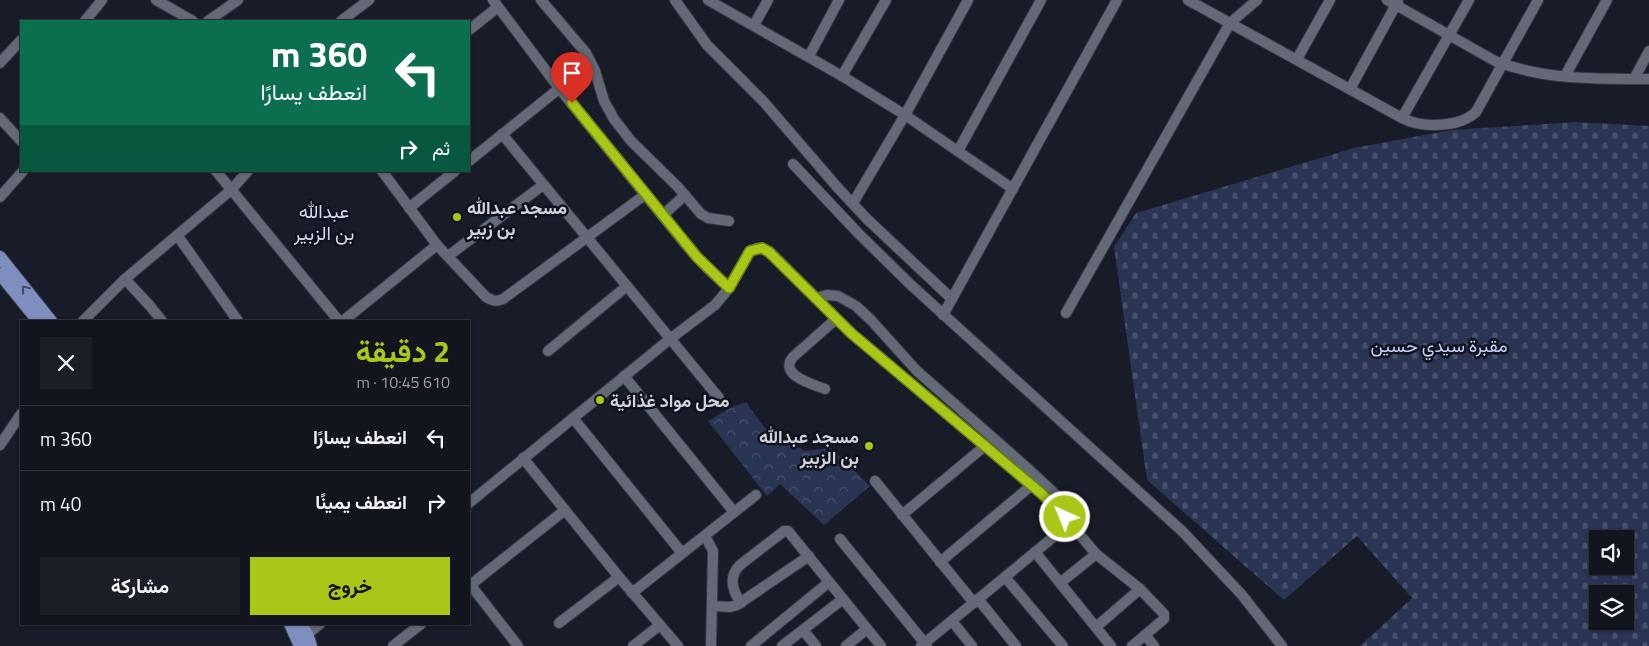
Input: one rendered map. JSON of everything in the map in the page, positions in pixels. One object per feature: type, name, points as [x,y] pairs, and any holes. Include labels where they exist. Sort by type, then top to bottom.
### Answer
[{"type":"main road","points":[[0,256],[50,320]]},
{"type":"main road","points":[[0,274],[37,320]]},
{"type":"main road","points":[[291,625],[302,640]]},
{"type":"street","points":[[86,20],[102,0]]},
{"type":"street","points":[[156,0],[192,20]]},
{"type":"street","points":[[209,20],[238,0]]},
{"type":"street","points":[[342,20],[369,0]]},
{"type":"street","points":[[541,0],[580,45],[591,63],[604,100],[622,130],[640,152],[704,216],[729,221]]},
{"type":"street","points":[[675,0],[707,45],[763,101],[853,204],[952,299]]},
{"type":"street","points":[[708,0],[842,76],[1013,189]]},
{"type":"street","points":[[754,25],[768,0]]},
{"type":"street","points":[[809,56],[839,0]]},
{"type":"street","points":[[842,76],[886,0]]},
{"type":"street","points":[[853,204],[905,116],[968,0]]},
{"type":"street","points":[[958,151],[1041,0]]},
{"type":"street","points":[[943,315],[1117,0]]},
{"type":"street","points":[[1190,0],[1402,118],[1416,124],[1425,125],[1460,122],[1468,119],[1479,108],[1538,0]]},
{"type":"street","points":[[1066,314],[1230,23],[1234,17],[1249,8],[1257,0]]},
{"type":"street","points":[[1297,59],[1330,0]]},
{"type":"street","points":[[1402,118],[1469,0]]},
{"type":"street","points":[[1565,76],[1607,0]]},
{"type":"street","points":[[1350,89],[1394,2],[1450,36],[1503,64],[1524,70],[1565,76],[1599,79],[1649,79]]},
{"type":"street","points":[[470,29],[496,3],[559,88],[697,257],[729,288]]},
{"type":"street","points":[[0,62],[20,41]]},
{"type":"street","points":[[1634,79],[1649,50]]},
{"type":"street","points":[[470,160],[591,63]]},
{"type":"street","points":[[0,118],[20,140]]},
{"type":"street","points":[[502,134],[719,398]]},
{"type":"street","points":[[793,164],[859,234],[943,315],[1183,532],[1242,595],[1282,646]]},
{"type":"street","points":[[0,197],[22,172]]},
{"type":"street","points":[[217,172],[338,320]]},
{"type":"street","points":[[84,320],[125,279],[231,190],[247,172]]},
{"type":"street","points":[[383,172],[437,245],[492,301],[498,301],[646,194]]},
{"type":"street","points":[[409,208],[455,172]]},
{"type":"street","points":[[448,256],[543,185]]},
{"type":"street","points":[[663,215],[685,195]]},
{"type":"street","points":[[859,234],[868,218]]},
{"type":"street","points":[[177,235],[237,320]]},
{"type":"street","points":[[344,320],[437,245]]},
{"type":"street","points":[[470,503],[624,376],[715,305],[729,288],[748,254],[754,249],[762,248],[769,252],[862,344],[986,445],[1049,500],[1096,554],[1156,604],[1164,616],[1162,621],[1132,646]]},
{"type":"street","points":[[125,279],[161,320]]},
{"type":"street","points":[[548,351],[627,286]]},
{"type":"street","points":[[816,298],[826,295],[838,296],[848,300],[864,313],[917,371],[1026,466],[1070,508],[1072,514],[1070,522],[1062,530],[924,645],[840,539]]},
{"type":"street","points":[[825,389],[794,375],[790,370],[790,363],[793,357],[836,319]]},
{"type":"street","points":[[624,376],[734,512]]},
{"type":"street","points":[[0,445],[20,415]]},
{"type":"street","points":[[573,418],[682,553]]},
{"type":"street","points":[[902,516],[986,445]]},
{"type":"street","points":[[523,458],[632,593],[678,646]]},
{"type":"street","points":[[875,481],[940,562],[1016,646]]},
{"type":"street","points":[[940,562],[1032,485]]},
{"type":"street","points":[[632,593],[756,495]]},
{"type":"street","points":[[470,584],[564,510]]},
{"type":"street","points":[[741,603],[732,583],[734,572],[787,530],[881,646]]},
{"type":"street","points":[[705,536],[713,551],[711,646]]},
{"type":"street","points":[[1035,552],[1111,646]]},
{"type":"street","points":[[1060,583],[1096,554]]},
{"type":"street","points":[[712,606],[734,606],[741,603],[809,556]]},
{"type":"street","points":[[559,623],[619,577]]},
{"type":"street","points":[[1005,577],[1063,646]]},
{"type":"street","points":[[750,646],[829,582]]},
{"type":"street","points":[[470,586],[517,645]]},
{"type":"street","points":[[1096,627],[1140,589]]},
{"type":"street","points":[[782,646],[843,599]]},
{"type":"street","points":[[952,621],[972,646]]},
{"type":"street","points":[[302,640],[319,625]]},
{"type":"street","points":[[393,646],[420,625]]},
{"type":"street","points":[[633,646],[660,625]]},
{"type":"street","points":[[846,646],[867,629]]},
{"type":"street","points":[[803,630],[816,646]]},
{"type":"street","points":[[1145,635],[1154,646]]},
{"type":"green space","name":"مقبرة سيدي حسين","points":[[1577,122],[1649,126],[1649,646],[1360,646],[1412,598],[1357,536],[1284,600],[1147,480],[1114,247],[1136,213],[1354,148],[1451,130]]},
{"type":"green space","points":[[746,402],[764,427],[805,451],[831,448],[870,486],[824,525],[780,484],[767,496],[708,421],[732,407]]},
{"type":"place","name":"مسجد عبدالله بن زبير","points":[[457,217]]},
{"type":"place","name":"محل مواد غذائية","points":[[600,400]]},
{"type":"place","name":"مسجد عبدالله بن الزبير","points":[[869,446]]},
{"type":"district","name":"عبدالله بن الزبير","points":[[324,221]]},
{"type":"route","points":[[572,103],[697,257],[729,288],[750,251],[762,248],[769,252],[851,333],[895,368],[1056,506],[1065,517]]}]
